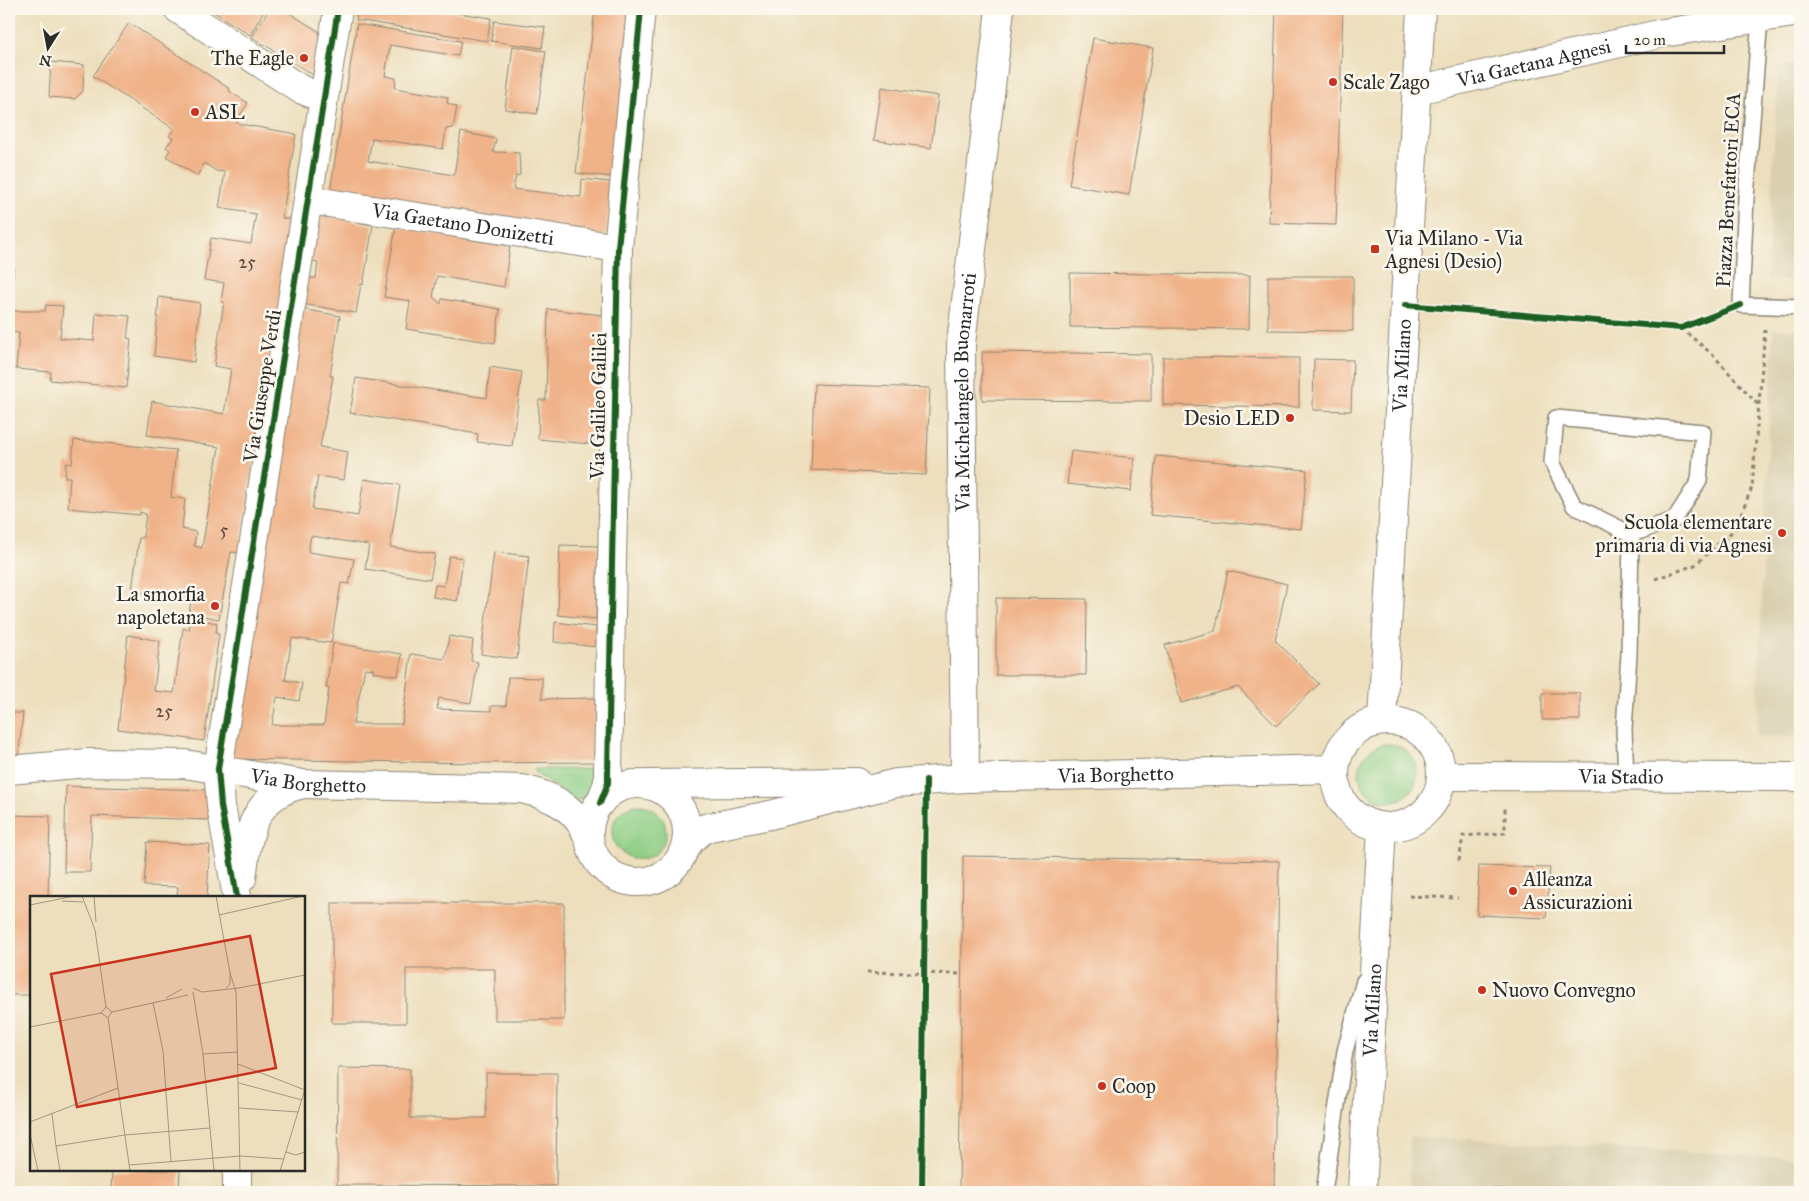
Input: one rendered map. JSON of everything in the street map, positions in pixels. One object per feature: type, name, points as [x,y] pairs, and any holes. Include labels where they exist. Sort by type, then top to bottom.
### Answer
[{"type":"street","points":[[178,9],[300,89],[323,98]]},
{"type":"street","name":"Via Giuseppe Verdi","points":[[238,896],[221,806],[218,769],[338,9]]},
{"type":"street","name":"Via Galileo Galilei","points":[[600,803],[608,783],[618,248],[642,9]]},
{"type":"street","name":"Via Michelangelo Buonarroti","points":[[965,778],[961,344],[1000,9]]},
{"type":"street","name":"Via Milano","points":[[1382,721],[1421,9]]},
{"type":"street","name":"Via Gaetana Agnesi","points":[[1417,90],[1640,38],[1800,12]]},
{"type":"street","name":"Via Gaetano Donizetti","points":[[309,200],[618,248]]},
{"type":"street","points":[[1382,721],[1401,722],[1418,730],[1431,742],[1440,758],[1442,776],[1438,794],[1429,808],[1416,819],[1400,826],[1382,827],[1366,822],[1352,814],[1342,800],[1336,785],[1335,769],[1340,752],[1350,736],[1365,726],[1382,721]]},
{"type":"street","name":"Via Borghetto","points":[[9,770],[88,763],[185,764],[303,784],[522,789],[537,792],[566,807],[579,819],[593,854],[601,866],[613,876],[626,881],[641,882],[654,880],[667,873],[677,864],[690,841],[705,828],[770,815],[896,783]]},
{"type":"street","name":"Via Borghetto","points":[[589,840],[590,825],[600,803],[619,788],[642,784],[896,783],[965,778],[1335,769]]},
{"type":"street","name":"Via Stadio","points":[[1442,776],[1800,777]]},
{"type":"street","points":[[238,896],[248,840],[257,815],[273,796],[286,788],[303,784]]},
{"type":"street","points":[[642,784],[666,793],[676,802],[687,826],[684,852]]},
{"type":"street","name":"Via Milano","points":[[1362,1192],[1382,827]]},
{"type":"street","points":[[237,1171],[237,1192]]},
{"type":"lane","name":"Piazza Benefattori ECA","points":[[1760,18],[1746,198],[1741,305],[1800,307]]},
{"type":"lane","points":[[1556,418],[1703,432],[1699,481],[1674,520],[1631,534],[1574,506],[1552,462],[1556,418]]},
{"type":"lane","points":[[1626,777],[1624,729],[1631,534]]},
{"type":"lane","points":[[1324,1192],[1345,1051],[1376,939]]},
{"type":"path","points":[[1630,579],[1650,580],[1695,565],[1735,529],[1752,487],[1767,307]]},
{"type":"path","points":[[1681,328],[1713,355],[1759,406]]},
{"type":"path","points":[[1460,861],[1463,836],[1505,833],[1505,777]]},
{"type":"path","points":[[1379,895],[1458,898]]},
{"type":"path","points":[[867,972],[962,974]]},
{"type":"shaded area","points":[[1800,63],[1800,280],[1767,280],[1778,66]]},
{"type":"shaded area","name":"Scuola elementare primaria di via Agnesi","points":[[1773,329],[1800,330],[1800,736],[1756,737]]},
{"type":"shaded area","points":[[1410,1136],[1800,1158],[1800,1192],[1409,1192]]},
{"type":"green space","points":[[1382,744],[1394,744],[1409,752],[1417,767],[1417,779],[1409,794],[1394,802],[1382,802],[1367,794],[1359,779],[1359,767],[1367,752]]},
{"type":"green space","points":[[535,769],[590,769],[597,789],[579,800],[575,800],[535,773]]},
{"type":"green space","points":[[634,805],[644,805],[654,809],[662,817],[666,832],[662,847],[654,855],[644,859],[634,859],[624,855],[616,847],[612,837],[612,827],[616,817],[624,809]]},
{"type":"building","points":[[209,9],[265,9],[250,35]]},
{"type":"building","name":"The Eagle","points":[[269,9],[283,9],[326,36],[320,79],[252,37]]},
{"type":"building","points":[[358,9],[432,9],[491,18],[487,41],[356,20]]},
{"type":"building","points":[[595,9],[632,9],[613,177],[576,173]]},
{"type":"building","points":[[1276,9],[1343,9],[1336,225],[1269,223]]},
{"type":"building","points":[[494,21],[545,27],[542,48],[491,41]]},
{"type":"building","points":[[129,23],[230,89],[229,91],[248,103],[236,121],[240,124],[296,134],[282,218],[293,220],[239,553],[231,552],[219,619],[189,613],[191,600],[132,591],[139,538],[143,538],[146,514],[140,512],[140,515],[68,508],[70,477],[65,477],[66,463],[72,464],[74,440],[176,450],[171,497],[185,499],[182,529],[196,532],[194,546],[202,548],[219,447],[147,435],[152,401],[224,414],[231,369],[214,366],[224,302],[221,302],[224,283],[204,280],[211,238],[251,244],[256,214],[219,208],[225,172],[216,171],[204,163],[197,176],[166,156],[170,150],[166,147],[173,138],[169,136],[174,129],[93,76]]},
{"type":"building","points":[[357,24],[461,41],[458,56],[390,45],[385,76],[396,78],[395,88],[448,97],[447,103],[457,107],[453,128],[446,129],[443,149],[372,138],[368,161],[454,175],[461,132],[496,139],[493,152],[519,153],[520,175],[516,176],[513,189],[581,197],[582,179],[611,182],[606,236],[330,191]]},
{"type":"building","points":[[1093,38],[1153,48],[1129,195],[1069,185]]},
{"type":"building","points":[[513,46],[546,51],[537,114],[505,109]]},
{"type":"building","points":[[51,62],[84,65],[83,91],[75,99],[49,97]]},
{"type":"building","points":[[882,87],[938,96],[931,148],[874,140]]},
{"type":"building","points":[[317,215],[373,225],[363,285],[361,284],[356,313],[302,304],[307,278],[316,278],[318,263],[309,259]]},
{"type":"building","points":[[396,227],[510,246],[504,287],[437,276],[433,297],[441,304],[442,299],[500,309],[495,343],[406,329],[410,301],[384,297]]},
{"type":"building","points":[[9,237],[12,238],[11,253],[14,254],[13,279],[9,279]]},
{"type":"building","points":[[1070,273],[1250,275],[1249,329],[1070,327]]},
{"type":"building","points":[[1268,276],[1353,276],[1353,331],[1268,330]]},
{"type":"building","points":[[9,290],[12,290],[10,306],[9,306]]},
{"type":"building","points":[[159,297],[200,303],[194,362],[154,356]]},
{"type":"building","points":[[46,305],[63,306],[60,338],[94,341],[96,313],[130,316],[127,338],[131,339],[126,388],[50,380],[51,372],[16,369],[19,333],[9,332],[9,311],[45,311]]},
{"type":"building","points":[[302,309],[340,316],[330,376],[333,376],[320,447],[348,452],[344,480],[318,476],[312,509],[358,516],[364,479],[400,485],[390,547],[435,554],[430,579],[365,569],[369,545],[311,536],[308,552],[354,559],[349,584],[341,583],[331,643],[292,638],[285,680],[302,683],[299,701],[277,697],[272,725],[324,725],[329,688],[326,688],[333,643],[402,654],[398,676],[373,672],[373,669],[365,668],[353,724],[402,724],[411,654],[445,659],[449,636],[473,640],[471,661],[478,662],[471,703],[439,698],[437,709],[491,711],[491,706],[506,706],[508,677],[542,678],[542,699],[596,698],[594,762],[480,763],[228,759]]},
{"type":"building","points":[[548,309],[603,315],[600,445],[538,439],[539,400],[546,400]]},
{"type":"building","points":[[982,352],[1151,354],[1151,401],[982,400]]},
{"type":"building","points":[[1163,357],[1299,358],[1299,407],[1163,405]]},
{"type":"building","points":[[1314,359],[1353,360],[1351,411],[1313,410]]},
{"type":"building","points":[[490,367],[522,372],[512,446],[477,442],[478,434],[350,413],[356,378],[487,398]]},
{"type":"building","points":[[814,384],[930,388],[926,475],[811,470]]},
{"type":"building","points":[[1071,451],[1135,458],[1131,491],[1067,484]]},
{"type":"building","points":[[1156,456],[1307,470],[1301,529],[1150,515]]},
{"type":"building","points":[[560,545],[598,546],[596,619],[558,615]]},
{"type":"building","points":[[494,552],[529,556],[517,659],[481,654]]},
{"type":"building","points":[[449,556],[463,558],[457,601],[433,597],[435,585],[444,586]]},
{"type":"building","points":[[1228,571],[1287,584],[1275,640],[1319,684],[1276,726],[1238,687],[1181,703],[1165,645],[1215,631]]},
{"type":"building","points":[[996,598],[1087,599],[1086,675],[996,675]]},
{"type":"building","points":[[191,618],[217,623],[216,634],[219,634],[204,741],[118,729],[128,635],[160,641],[154,691],[174,693],[183,628],[189,630]]},
{"type":"building","points":[[555,622],[596,627],[596,647],[554,642]]},
{"type":"building","points":[[1542,693],[1580,693],[1580,720],[1542,720]]},
{"type":"building","points":[[9,713],[23,713],[18,759],[9,759]]},
{"type":"building","points":[[66,786],[210,790],[209,820],[92,816],[90,872],[64,872]]},
{"type":"building","points":[[9,815],[50,816],[48,896],[30,896],[30,995],[9,995]]},
{"type":"building","points":[[147,842],[210,845],[207,896],[177,896],[178,887],[144,886]]},
{"type":"building","points":[[963,856],[1279,861],[1274,1192],[959,1192]]},
{"type":"building","name":"Alleanza Assicurazioni","points":[[1479,866],[1550,868],[1546,918],[1477,915]]},
{"type":"building","points":[[332,903],[564,903],[564,1020],[495,1020],[495,969],[406,969],[406,1023],[332,1023]]},
{"type":"building","points":[[338,1068],[410,1069],[410,1118],[486,1118],[486,1073],[557,1073],[556,1186],[337,1185]]},
{"type":"building","points":[[112,1171],[180,1171],[179,1192],[111,1192]]},
{"type":"building","points":[[1473,1188],[1503,1189],[1502,1192],[1473,1192]]},
{"type":"cycle path","points":[[237,896],[221,806],[218,769],[338,9]]},
{"type":"cycle path","points":[[600,803],[608,783],[618,248],[641,9]]},
{"type":"cycle path","points":[[1405,305],[1681,328],[1741,305]]},
{"type":"cycle path","points":[[922,1192],[926,780]]},
{"type":"place","name":"The Eagle","points":[[304,58]]},
{"type":"place","name":"Scale Zago","points":[[1333,82]]},
{"type":"place","name":"ASL","points":[[195,112]]},
{"type":"place","name":"Via Milano - Via Agnesi (Desio)","points":[[1375,249]]},
{"type":"place","name":"Desio LED","points":[[1290,418]]},
{"type":"place","name":"Scuola elementare primaria di via Agnesi","points":[[1782,533]]},
{"type":"place","name":"La smorfia napoletana","points":[[215,606]]},
{"type":"place","name":"Alleanza Assicurazioni","points":[[1513,891]]},
{"type":"place","name":"Nuovo Convegno","points":[[1482,990]]},
{"type":"place","name":"Coop","points":[[1102,1086]]}]
